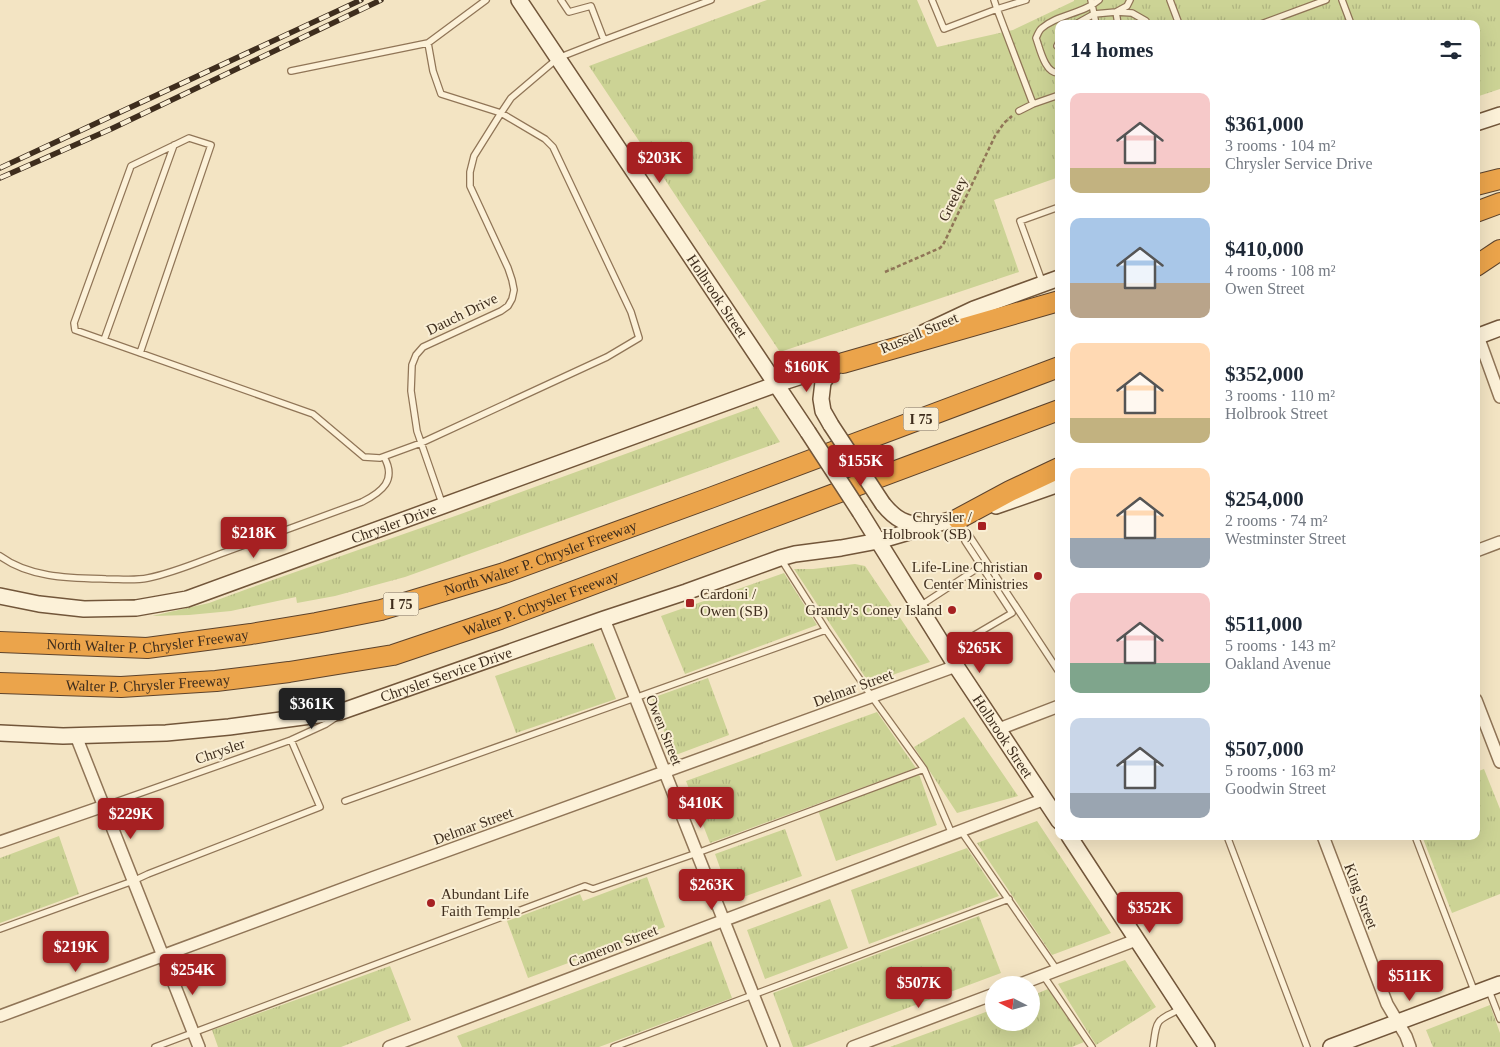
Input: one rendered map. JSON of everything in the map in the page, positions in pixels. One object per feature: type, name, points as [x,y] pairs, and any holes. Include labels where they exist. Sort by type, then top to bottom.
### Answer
[{"type":"highway","points":[[1480,184],[1500,178]]},
{"type":"highway","points":[[1480,210],[1500,203]]},
{"type":"highway","points":[[1480,254],[1500,248]]},
{"type":"highway","points":[[1480,263],[1500,248]]},
{"type":"highway","points":[[839,364],[1055,302]]},
{"type":"highway","name":"North Walter P. Chrysler Freeway","points":[[0,642],[147,648],[252,634],[381,610],[504,573],[719,495],[1055,369]]},
{"type":"highway","name":"Walter P. Chrysler Freeway","points":[[0,683],[121,687],[216,681],[289,672],[393,655],[500,619],[1055,411]]},
{"type":"highway","points":[[955,520],[1003,494],[1055,470]]},
{"type":"street","name":"Holbrook Street","points":[[519,0],[777,384],[956,666],[1055,815]]},
{"type":"street","points":[[1480,122],[1500,114]]},
{"type":"street","name":"Russell Street","points":[[777,384],[910,338],[974,309],[1055,280]]},
{"type":"street","points":[[1480,335],[1500,328]]},
{"type":"street","points":[[1480,344],[1500,397]]},
{"type":"street","points":[[839,364],[823,382],[821,399],[823,411],[891,515],[898,520],[930,527]]},
{"type":"street","name":"Chrysler Drive","points":[[0,596],[39,604],[84,609],[136,608],[187,599],[777,384]]},
{"type":"street","points":[[955,520],[1055,485]]},
{"type":"street","name":"Chrysler Service Drive","points":[[0,733],[76,736],[166,734],[340,712],[780,558],[878,541],[955,520]]},
{"type":"street","points":[[1480,550],[1500,542]]},
{"type":"street","name":"Owen Street","points":[[604,619],[774,1047]]},
{"type":"street","name":"Delmar Street","points":[[0,1016],[162,955],[956,666]]},
{"type":"street","points":[[999,729],[1055,708]]},
{"type":"street","points":[[1480,710],[1500,762]]},
{"type":"street","points":[[76,736],[200,1047]]},
{"type":"street","name":"Cameron Street","points":[[389,1047],[1045,799]]},
{"type":"street","points":[[0,842],[104,806]]},
{"type":"street","points":[[1072,840],[1207,1047]]},
{"type":"street","name":"King Street","points":[[1324,840],[1386,1004],[1406,1036],[1410,1047]]},
{"type":"street","points":[[1040,976],[1136,940]]},
{"type":"street","points":[[1331,1047],[1488,988]]},
{"type":"street","points":[[853,1047],[985,997]]},
{"type":"lane","points":[[291,72],[428,43],[486,0]]},
{"type":"lane","points":[[561,0],[569,12],[591,6],[604,40]]},
{"type":"lane","name":"Dauch Drive","points":[[443,506],[417,431],[410,391],[412,365],[416,355],[423,347],[508,306],[514,290],[508,268],[470,186],[470,172],[474,156],[511,98],[558,58],[711,0]]},
{"type":"lane","points":[[932,0],[944,30],[997,9],[1026,0]]},
{"type":"lane","points":[[994,0],[1033,104]]},
{"type":"lane","points":[[1056,20],[1099,0]]},
{"type":"lane","points":[[1116,12],[1128,6],[1130,0]]},
{"type":"lane","points":[[1170,0],[1178,20]]},
{"type":"lane","points":[[1272,20],[1326,0]]},
{"type":"lane","points":[[1342,0],[1350,20]]},
{"type":"lane","points":[[1091,3],[1095,20]]},
{"type":"lane","points":[[1116,12],[1117,20]]},
{"type":"lane","points":[[1083,20],[1094,14],[1116,12],[1132,13],[1144,20]]},
{"type":"lane","points":[[1055,21],[1041,28],[1036,38],[1048,69],[1055,74]]},
{"type":"lane","points":[[140,353],[211,146],[189,138],[131,166],[74,323],[75,330],[104,340],[140,353],[313,414],[364,457],[380,458],[422,443],[607,357],[639,338],[631,312],[553,147],[545,139],[501,113],[441,94],[428,43]]},
{"type":"lane","points":[[1019,111],[1055,96]]},
{"type":"lane","points":[[104,340],[174,145]]},
{"type":"lane","points":[[1043,284],[1020,221],[1055,208]]},
{"type":"lane","points":[[0,556],[31,571],[50,575],[128,579],[147,578],[190,566],[362,502],[381,491],[387,481],[390,472],[384,457]]},
{"type":"lane","points":[[948,651],[1012,613],[965,541],[955,520]]},
{"type":"lane","points":[[955,520],[1055,666]]},
{"type":"lane","points":[[780,558],[826,630],[924,769],[956,832],[1009,899],[1057,970]]},
{"type":"lane","points":[[919,606],[981,566]]},
{"type":"lane","points":[[345,801],[826,630]]},
{"type":"lane","name":"Chrysler","points":[[104,806],[291,740],[326,724],[355,707]]},
{"type":"lane","points":[[0,929],[133,881],[320,807],[291,740]]},
{"type":"lane","points":[[155,1047],[585,886],[593,889],[697,853],[924,769]]},
{"type":"lane","points":[[1229,840],[1307,1047]]},
{"type":"lane","points":[[1418,840],[1488,988],[1500,1019]]},
{"type":"lane","points":[[614,1047],[1009,899]]},
{"type":"lane","points":[[1043,975],[1091,1046],[1082,1047]]},
{"type":"lane","points":[[1153,1047],[1155,1028],[1158,1022],[1181,1009]]},
{"type":"path","name":"Greeley","points":[[886,272],[940,248],[995,136],[1004,123],[1019,111]]},
{"type":"green space","points":[[767,0],[917,0],[937,47],[1013,30],[1074,0],[1500,0],[1500,89],[1480,96],[1480,20],[1055,20],[1055,178],[994,200],[1019,272],[780,352],[589,66]]},
{"type":"green space","points":[[757,406],[780,442],[405,577],[335,596],[297,603],[296,597],[231,611],[152,616],[209,603]]},
{"type":"green space","points":[[855,564],[865,566],[930,662],[869,683],[794,569],[813,569]]},
{"type":"green space","points":[[784,573],[817,625],[685,674],[661,616]]},
{"type":"green space","points":[[593,643],[616,699],[516,733],[495,676]]},
{"type":"green space","points":[[708,678],[729,735],[673,756],[652,698]]},
{"type":"green space","points":[[877,712],[916,768],[710,843],[686,781]]},
{"type":"green space","points":[[964,717],[1018,796],[957,813],[914,747]]},
{"type":"green space","points":[[1484,769],[1500,809],[1500,894],[1452,913],[1424,840],[1480,840],[1480,770]]},
{"type":"green space","points":[[919,774],[937,825],[836,861],[818,810]]},
{"type":"green space","points":[[1037,821],[1111,933],[1052,955],[977,843]]},
{"type":"green space","points":[[785,829],[802,876],[732,901],[715,854]]},
{"type":"green space","points":[[59,836],[79,894],[0,923],[0,858]]},
{"type":"green space","points":[[967,848],[999,896],[869,944],[851,890]]},
{"type":"green space","points":[[647,877],[665,927],[528,978],[507,921],[580,894],[583,901]]},
{"type":"green space","points":[[830,899],[848,948],[765,979],[747,930]]},
{"type":"green space","points":[[979,916],[1001,973],[985,976],[985,979],[803,1047],[793,1047],[773,993]]},
{"type":"green space","points":[[711,941],[732,998],[599,1047],[462,1047],[457,1036]]},
{"type":"green space","points":[[1125,960],[1156,1007],[1096,1045],[1058,984]]},
{"type":"green space","points":[[390,966],[411,1020],[341,1047],[218,1047],[212,1030]]},
{"type":"green space","points":[[1048,989],[1084,1042],[1072,1047],[890,1047],[985,1012],[985,1031],[1040,1031],[1040,992]]},
{"type":"green space","points":[[1490,1005],[1500,1033],[1500,1047],[1433,1047],[1426,1030]]},
{"type":"railway","points":[[0,168],[361,0]]},
{"type":"railway","points":[[0,178],[111,129],[381,0]]},
{"type":"place","name":"Chrysler / Holbrook (SB)","points":[[982,526]]},
{"type":"place","name":"Life-Line Christian Center Ministries","points":[[1038,576]]},
{"type":"place","name":"Cardoni / Owen (SB)","points":[[690,603]]},
{"type":"place","name":"Grandy's Coney Island","points":[[952,610]]},
{"type":"place","name":"Abundant Life Faith Temple","points":[[431,903]]}]
